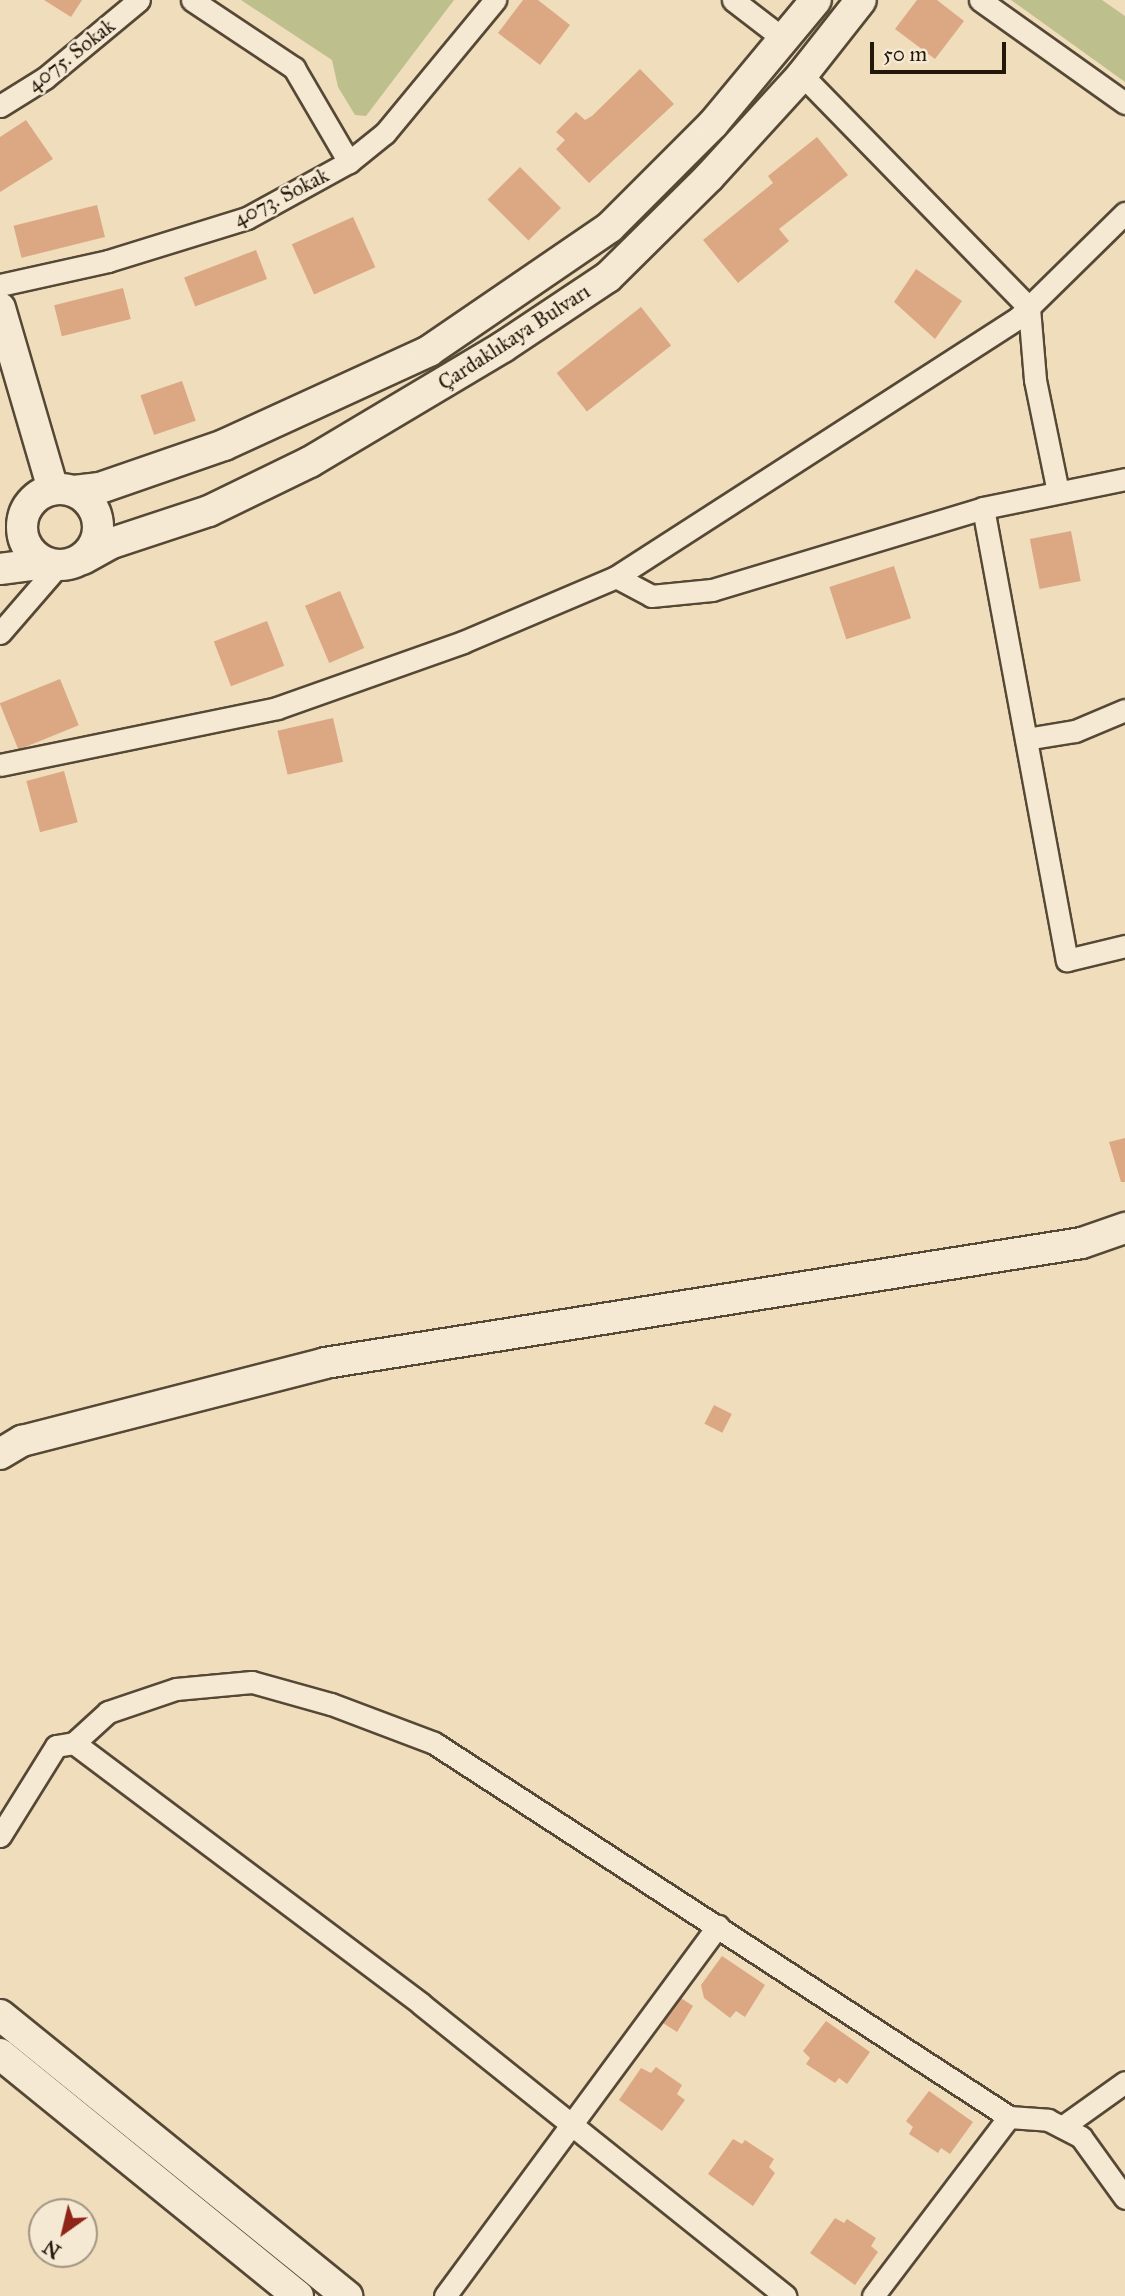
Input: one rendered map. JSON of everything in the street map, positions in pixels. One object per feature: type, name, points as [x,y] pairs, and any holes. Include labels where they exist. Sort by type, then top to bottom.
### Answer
[{"type":"main road","name":"Çardaklıkaya Bulvarı","points":[[0,508],[53,494],[100,488],[224,445],[429,351],[610,227],[713,124],[816,0]]},
{"type":"main road","name":"Çardaklıkaya Bulvarı","points":[[0,569],[62,563],[112,543],[209,511],[310,462],[503,347],[608,277],[709,177],[802,75],[861,0]]},
{"type":"main road","points":[[0,308],[53,494]]},
{"type":"main road","points":[[53,494],[90,503],[99,526],[97,538],[62,563],[27,548],[23,537],[22,525],[53,494]]},
{"type":"main road","points":[[0,1454],[22,1441],[325,1363],[1083,1243],[1125,1228]]},
{"type":"main road","points":[[0,2015],[347,2296]]},
{"type":"main road","points":[[0,2054],[298,2296]]},
{"type":"street","name":"4075. Sokak","points":[[0,106],[45,79],[139,0]]},
{"type":"street","points":[[192,0],[294,68],[349,162]]},
{"type":"street","name":"4073. Sokak","points":[[0,285],[108,261],[247,218],[349,162],[385,133],[495,0]]},
{"type":"street","points":[[733,0],[785,40]]},
{"type":"street","points":[[980,0],[1125,103]]},
{"type":"street","points":[[802,75],[1029,308],[1035,380],[1058,492]]},
{"type":"street","points":[[0,765],[277,708],[463,642],[617,577],[849,431],[1029,308],[1125,213]]},
{"type":"street","points":[[617,577],[651,596],[712,590],[984,508],[1125,479]]},
{"type":"street","points":[[984,508],[1067,960],[1125,946]]},
{"type":"street","points":[[0,633],[62,563]]},
{"type":"street","points":[[1026,739],[1075,731],[1125,710]]},
{"type":"street","points":[[0,1836],[56,1746],[74,1743],[108,1712],[176,1689],[252,1682],[331,1704],[434,1743],[1009,2117],[1048,2120],[1081,2137],[1125,2198]]},
{"type":"street","points":[[74,1743],[421,2004],[785,2296]]},
{"type":"street","points":[[445,2296],[718,1926]]},
{"type":"street","points":[[1062,2127],[1125,2082]]},
{"type":"street","points":[[873,2296],[1009,2117]]},
{"type":"green space","points":[[241,0],[454,0],[366,116],[355,115],[338,87],[332,60]]},
{"type":"green space","points":[[1011,0],[1102,0],[1125,16],[1125,82]]},
{"type":"building","points":[[44,0],[82,0],[71,17]]},
{"type":"building","points":[[523,0],[538,0],[570,25],[540,65],[498,33]]},
{"type":"building","points":[[917,0],[937,0],[964,21],[935,59],[895,29]]},
{"type":"building","points":[[640,69],[674,104],[589,183],[556,149],[565,140],[556,132],[576,112],[585,120],[592,116]]},
{"type":"building","points":[[26,120],[53,159],[0,192],[0,137]]},
{"type":"building","points":[[817,137],[848,175],[779,229],[789,241],[738,283],[703,240],[773,183],[768,176]]},
{"type":"building","points":[[520,167],[561,208],[528,241],[487,200]]},
{"type":"building","points":[[97,205],[105,237],[22,258],[14,226]]},
{"type":"building","points":[[353,217],[375,267],[314,294],[292,244]]},
{"type":"building","points":[[256,250],[267,279],[195,307],[184,278]]},
{"type":"building","points":[[916,269],[962,301],[935,339],[894,302]]},
{"type":"building","points":[[123,288],[131,319],[62,336],[54,305]]},
{"type":"building","points":[[641,307],[671,346],[587,411],[557,373]]},
{"type":"building","points":[[182,381],[196,421],[154,435],[140,395]]},
{"type":"building","points":[[1071,531],[1081,581],[1040,589],[1030,539]]},
{"type":"building","points":[[894,566],[911,618],[846,639],[829,587]]},
{"type":"building","points":[[340,591],[364,648],[329,663],[305,606]]},
{"type":"building","points":[[267,621],[284,666],[231,686],[214,641]]},
{"type":"building","points":[[60,679],[79,725],[18,750],[0,703]]},
{"type":"building","points":[[333,718],[343,762],[288,775],[277,731]]},
{"type":"building","points":[[64,771],[78,822],[40,832],[26,781]]},
{"type":"building","points":[[1125,1138],[1125,1182],[1121,1182],[1109,1142]]},
{"type":"building","points":[[714,1405],[732,1414],[722,1433],[704,1424]]},
{"type":"building","points":[[722,1956],[765,1985],[745,2017],[736,2011],[730,2018],[704,1998],[701,1985]]},
{"type":"building","points":[[681,1998],[693,2006],[677,2032],[663,2023]]},
{"type":"building","points":[[826,2021],[870,2052],[847,2084],[839,2078],[835,2083],[806,2064],[810,2058],[803,2051]]},
{"type":"building","points":[[656,2067],[682,2085],[677,2094],[685,2100],[662,2131],[619,2100],[641,2068],[651,2073]]},
{"type":"building","points":[[929,2091],[973,2122],[950,2154],[941,2148],[938,2153],[909,2134],[913,2127],[906,2121]]},
{"type":"building","points":[[733,2139],[742,2144],[745,2140],[774,2159],[769,2167],[775,2173],[753,2206],[708,2174]]},
{"type":"building","points":[[835,2218],[844,2223],[847,2219],[876,2238],[871,2246],[878,2252],[855,2285],[810,2253]]}]
